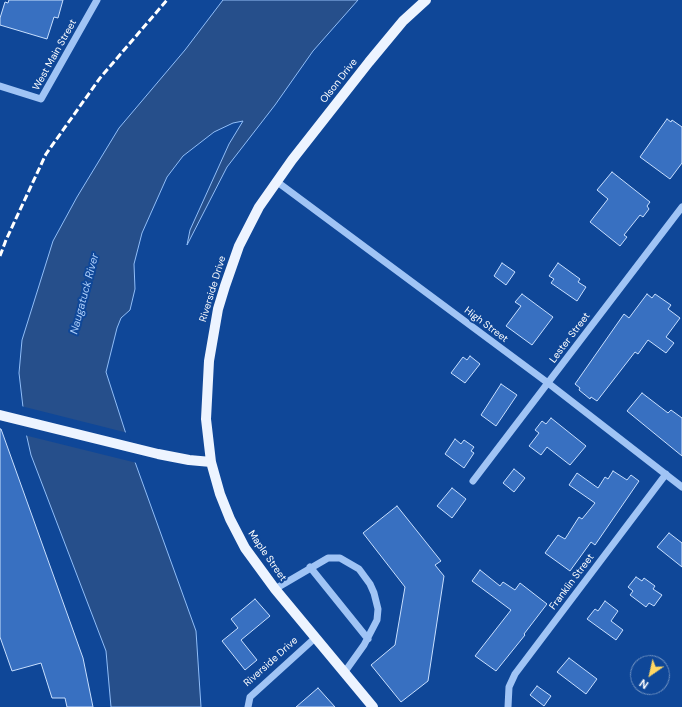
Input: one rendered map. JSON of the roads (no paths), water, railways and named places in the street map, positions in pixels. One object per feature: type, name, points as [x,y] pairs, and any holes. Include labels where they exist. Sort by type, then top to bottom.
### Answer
[{"type":"main road","name":"Olson Drive","points":[[276,181],[369,62],[403,21],[426,0]]},
{"type":"main road","name":"Riverside Drive","points":[[211,462],[206,419],[209,361],[218,309],[239,246],[258,207],[276,181]]},
{"type":"main road","points":[[0,415],[158,454],[189,460],[211,462]]},
{"type":"main road","name":"Maple Street","points":[[211,462],[220,494],[230,519],[245,548],[275,589],[373,707]]},
{"type":"street","name":"West Main Street","points":[[0,86],[41,100],[97,0]]},
{"type":"street","name":"High Street","points":[[276,181],[548,383],[682,487]]},
{"type":"street","name":"Lester Street","points":[[473,481],[682,207]]},
{"type":"street","name":"Franklin Street","points":[[508,707],[509,687],[515,674],[666,474]]},
{"type":"street","points":[[275,589],[310,567],[328,558],[340,558],[359,569],[370,584],[378,609],[377,620],[368,639],[344,672]]},
{"type":"street","points":[[310,567],[368,639]]},
{"type":"street","name":"Riverside Drive","points":[[248,707],[250,697],[315,638]]},
{"type":"water","name":"Naugatuck River","points":[[223,0],[358,0],[313,51],[275,105],[227,167],[187,245],[190,230],[229,144],[243,121],[233,123],[214,132],[183,156],[167,177],[142,233],[134,264],[135,289],[130,310],[121,318],[117,328],[106,372],[135,462],[196,631],[201,707],[111,707],[106,651],[31,455],[26,433],[19,373],[22,340],[53,241],[77,197],[119,128],[185,50]]},
{"type":"railway","points":[[0,256],[46,154],[100,78],[167,0]]}]
